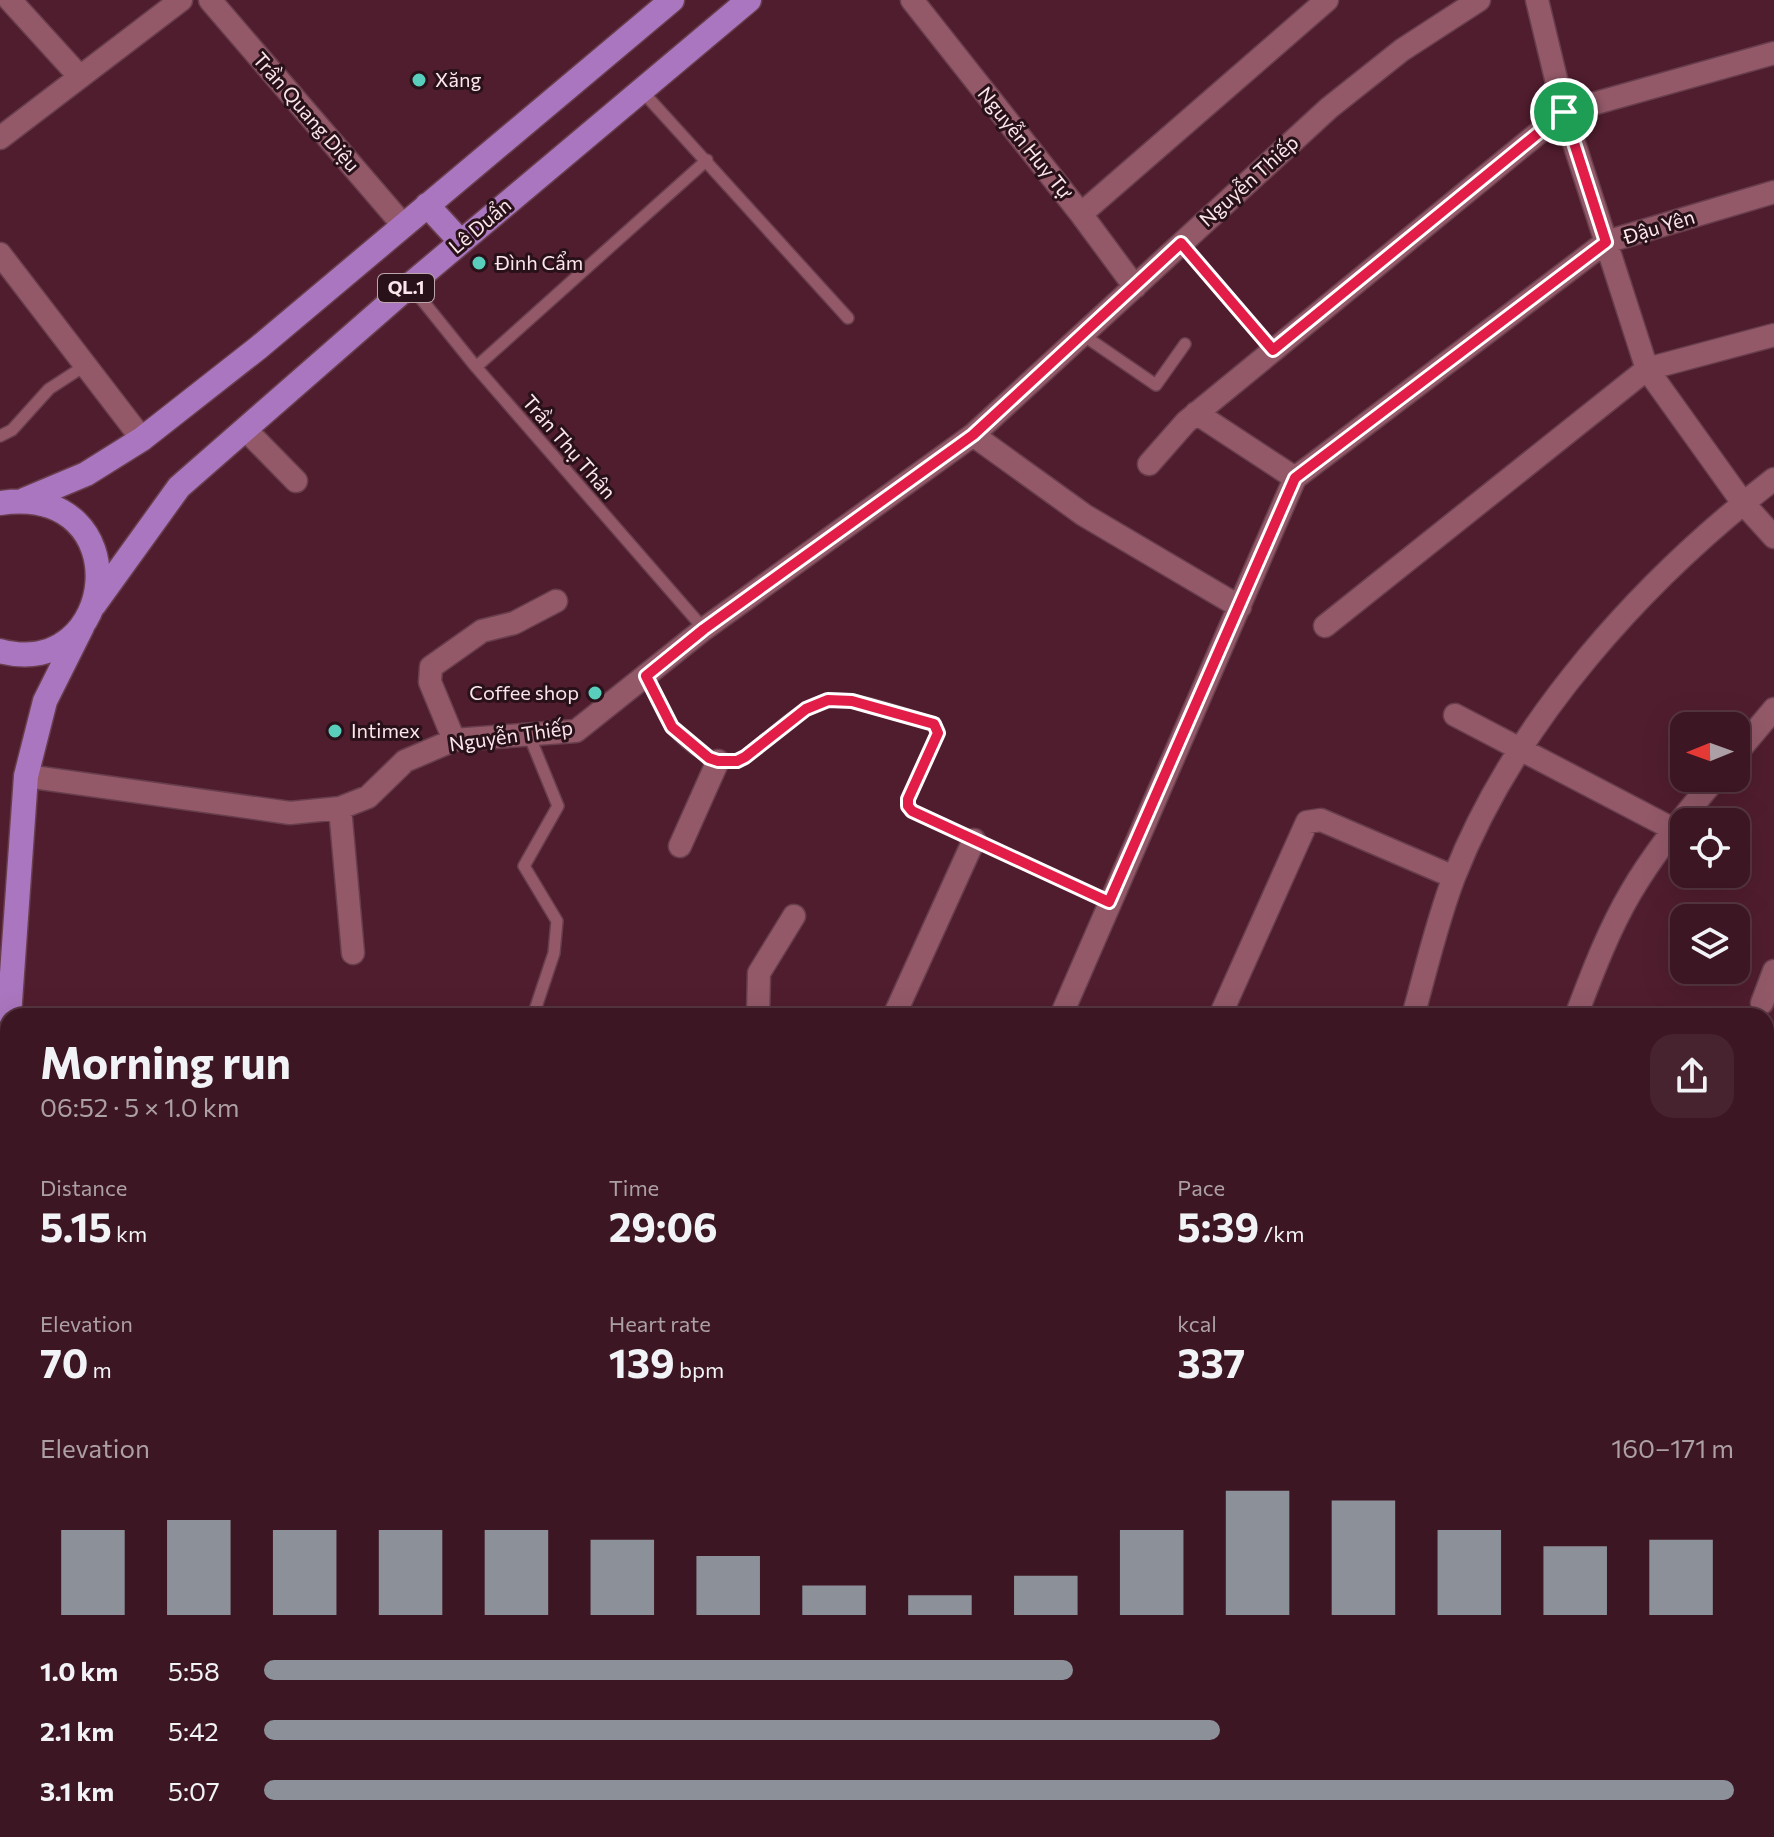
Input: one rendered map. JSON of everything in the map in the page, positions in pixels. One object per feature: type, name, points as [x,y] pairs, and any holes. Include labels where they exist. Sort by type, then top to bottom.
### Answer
[{"type":"main road","name":"QL.1","points":[[12,501],[86,474],[142,439],[258,348],[672,0]]},
{"type":"main road","name":"Lê Duẩn","points":[[94,605],[179,487],[410,285],[749,0]]},
{"type":"main road","points":[[427,205],[461,242]]},
{"type":"main road","name":"QL.1","points":[[10,1008],[26,776],[45,701],[94,605],[99,581],[97,556],[86,534],[69,516],[48,504],[12,501]]},
{"type":"main road","name":"QL.1","points":[[0,651],[15,655],[41,653],[64,643],[82,627]]},
{"type":"main road","points":[[0,1141],[0,1151]]},
{"type":"street","points":[[10,0],[80,77]]},
{"type":"street","points":[[0,138],[181,0]]},
{"type":"street","name":"Trần Quang Diệu","points":[[210,0],[403,225]]},
{"type":"street","name":"Nguyễn Huy Tự","points":[[912,0],[1135,287]]},
{"type":"street","points":[[1081,214],[1327,0]]},
{"type":"street","name":"Nguyễn Thiếp","points":[[26,776],[290,813],[340,808],[368,797],[405,761],[454,740],[576,731],[704,629],[973,435],[1329,108],[1402,50],[1479,0]]},
{"type":"street","points":[[1537,0],[1564,112],[1647,369],[1743,503],[1774,537]]},
{"type":"street","points":[[1149,464],[1196,413],[1564,112],[1774,53]]},
{"type":"street","name":"Đậu Yên","points":[[1064,1008],[1295,478],[1606,242],[1774,192]]},
{"type":"street","points":[[0,254],[142,439]]},
{"type":"street","points":[[1325,626],[1647,369],[1774,335]]},
{"type":"street","points":[[1196,413],[1295,478]]},
{"type":"street","points":[[246,430],[296,481]]},
{"type":"street","points":[[973,435],[1084,515],[1240,607]]},
{"type":"street","points":[[1415,1008],[1454,877],[1491,800],[1521,748],[1564,688],[1611,632],[1685,555],[1774,479]]},
{"type":"street","points":[[454,740],[430,682],[431,667],[482,631],[514,623],[556,601]]},
{"type":"street","points":[[1750,737],[1774,709]]},
{"type":"street","points":[[1455,715],[1670,827]]},
{"type":"street","points":[[680,846],[718,761]]},
{"type":"street","points":[[1691,808],[1704,792]]},
{"type":"street","points":[[340,808],[353,953]]},
{"type":"street","points":[[1224,1008],[1307,822],[1321,820],[1454,877]]},
{"type":"street","points":[[1579,1008],[1599,957],[1630,893],[1670,833]]},
{"type":"street","points":[[898,1008],[974,840]]},
{"type":"street","points":[[758,1008],[759,973],[794,916]]},
{"type":"street","points":[[1765,1006],[1774,971]]},
{"type":"lane","points":[[642,90],[848,318]]},
{"type":"lane","points":[[476,367],[707,160]]},
{"type":"lane","points":[[1181,243],[1273,350]]},
{"type":"lane","name":"Trần Thụ Thân","points":[[410,285],[476,367],[704,629]]},
{"type":"lane","points":[[1083,335],[1156,385],[1185,344]]},
{"type":"lane","points":[[0,436],[12,430],[49,389],[86,365]]},
{"type":"lane","points":[[646,676],[672,727],[709,758],[718,761],[737,761],[745,757],[806,709],[828,700],[852,701],[934,724],[938,733],[908,799],[908,806],[1109,902]]},
{"type":"lane","points":[[529,735],[558,806],[524,866],[557,921],[554,953],[536,1008]]},
{"type":"place","name":"Xăng","points":[[419,80]]},
{"type":"place","name":"Đình Cẩm","points":[[479,263]]},
{"type":"place","name":"Coffee shop","points":[[595,693]]},
{"type":"place","name":"Intimex","points":[[335,731]]},
{"type":"route","points":[[1564,112],[1606,242],[1295,478],[1109,902],[912,811],[907,804],[908,799],[938,733],[938,727],[934,724],[852,701],[828,700],[806,709],[745,757],[728,762],[709,758],[672,727],[646,676],[704,629],[973,435],[1181,243],[1273,350],[1564,112]]}]
